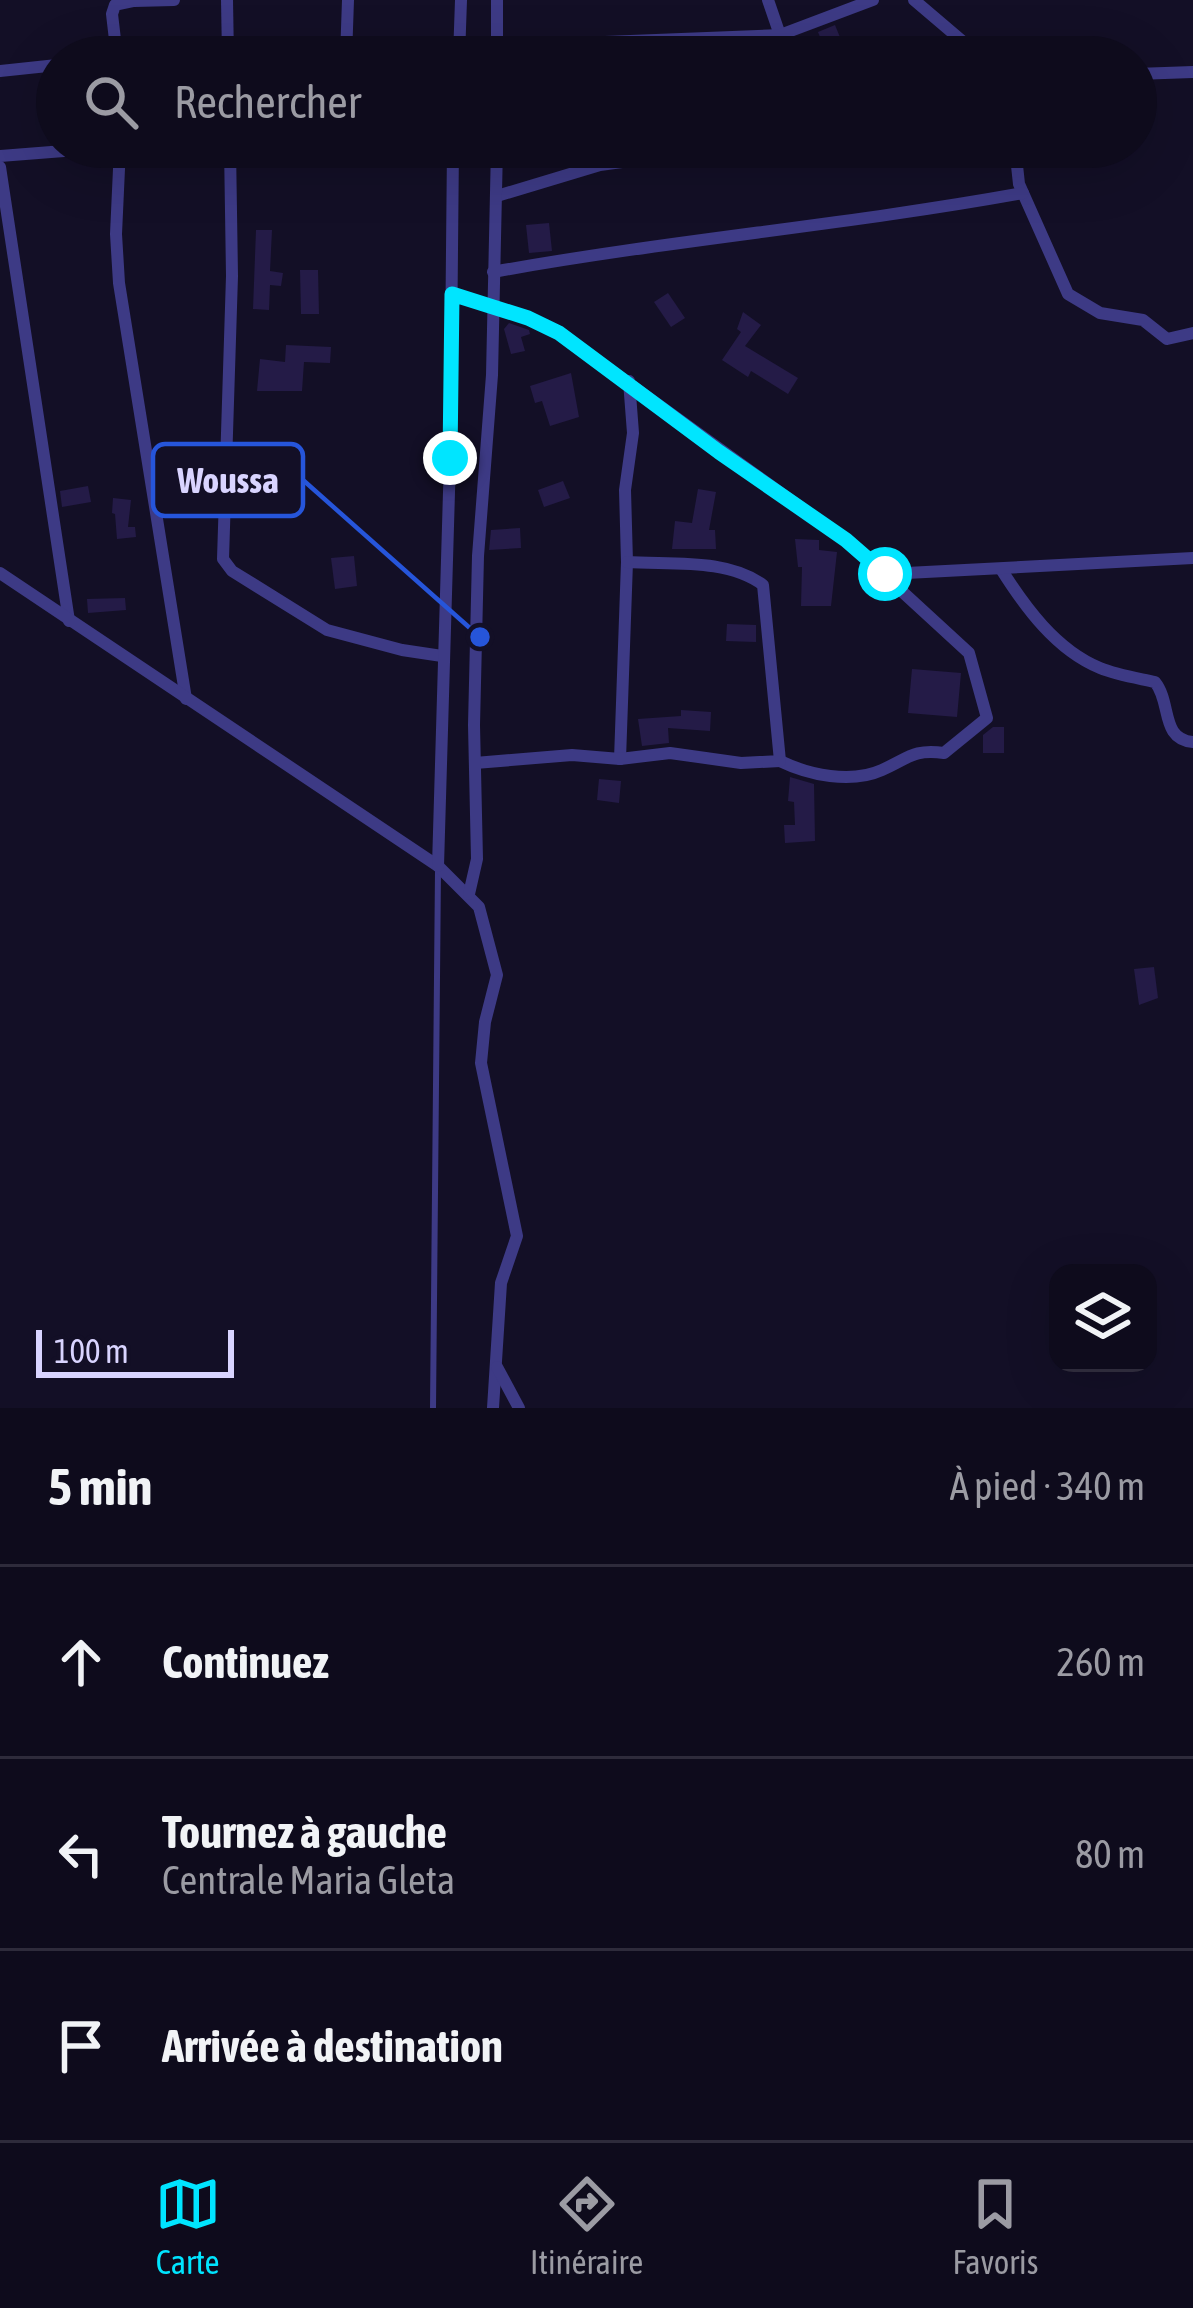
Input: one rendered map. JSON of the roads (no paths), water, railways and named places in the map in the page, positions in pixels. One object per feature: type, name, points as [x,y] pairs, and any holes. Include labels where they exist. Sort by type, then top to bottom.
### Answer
[{"type":"street","points":[[115,36],[116,5],[174,0]]},
{"type":"street","points":[[226,0],[227,36]]},
{"type":"street","points":[[347,36],[348,0]]},
{"type":"street","points":[[460,36],[461,0]]},
{"type":"street","points":[[497,0],[497,36]]},
{"type":"street","points":[[768,0],[780,35]]},
{"type":"street","points":[[755,36],[780,35],[873,0]]},
{"type":"street","points":[[914,0],[956,36]]},
{"type":"street","points":[[0,71],[36,67]]},
{"type":"street","points":[[1157,73],[1193,72]]},
{"type":"street","points":[[0,156],[36,153]]},
{"type":"street","points":[[0,166],[69,621]]},
{"type":"street","points":[[118,168],[119,283],[186,699]]},
{"type":"street","points":[[230,168],[232,276],[223,559],[232,571],[327,630],[442,656]]},
{"type":"street","points":[[438,866],[453,168]]},
{"type":"street","points":[[469,894],[477,859],[478,556],[492,375],[497,168]]},
{"type":"street","points":[[497,196],[591,168]]},
{"type":"street","points":[[1015,168],[1068,294],[1076,302],[1100,313],[1143,320],[1167,339],[1193,333]]},
{"type":"street","points":[[494,272],[1023,193]]},
{"type":"street","points":[[452,294],[559,333],[846,540],[969,653],[987,718],[944,753],[918,752],[868,775],[819,774],[780,761],[741,763],[670,753],[475,764]]},
{"type":"street","points":[[620,759],[625,490],[633,433],[628,381]]},
{"type":"street","points":[[885,574],[1193,558]]},
{"type":"street","points":[[627,562],[722,568],[750,575],[763,585],[780,761]]},
{"type":"street","points":[[1001,569],[1028,612],[1073,652],[1099,668],[1155,682],[1165,698],[1173,735],[1193,742]]},
{"type":"street","points":[[0,573],[438,866],[469,894],[485,924],[497,975],[481,1064],[517,1229],[501,1283],[493,1408]]},
{"type":"street","points":[[496,1366],[519,1408]]},
{"type":"lane","points":[[433,1408],[438,866]]},
{"type":"place","name":"Woussa","points":[[480,637]]}]
